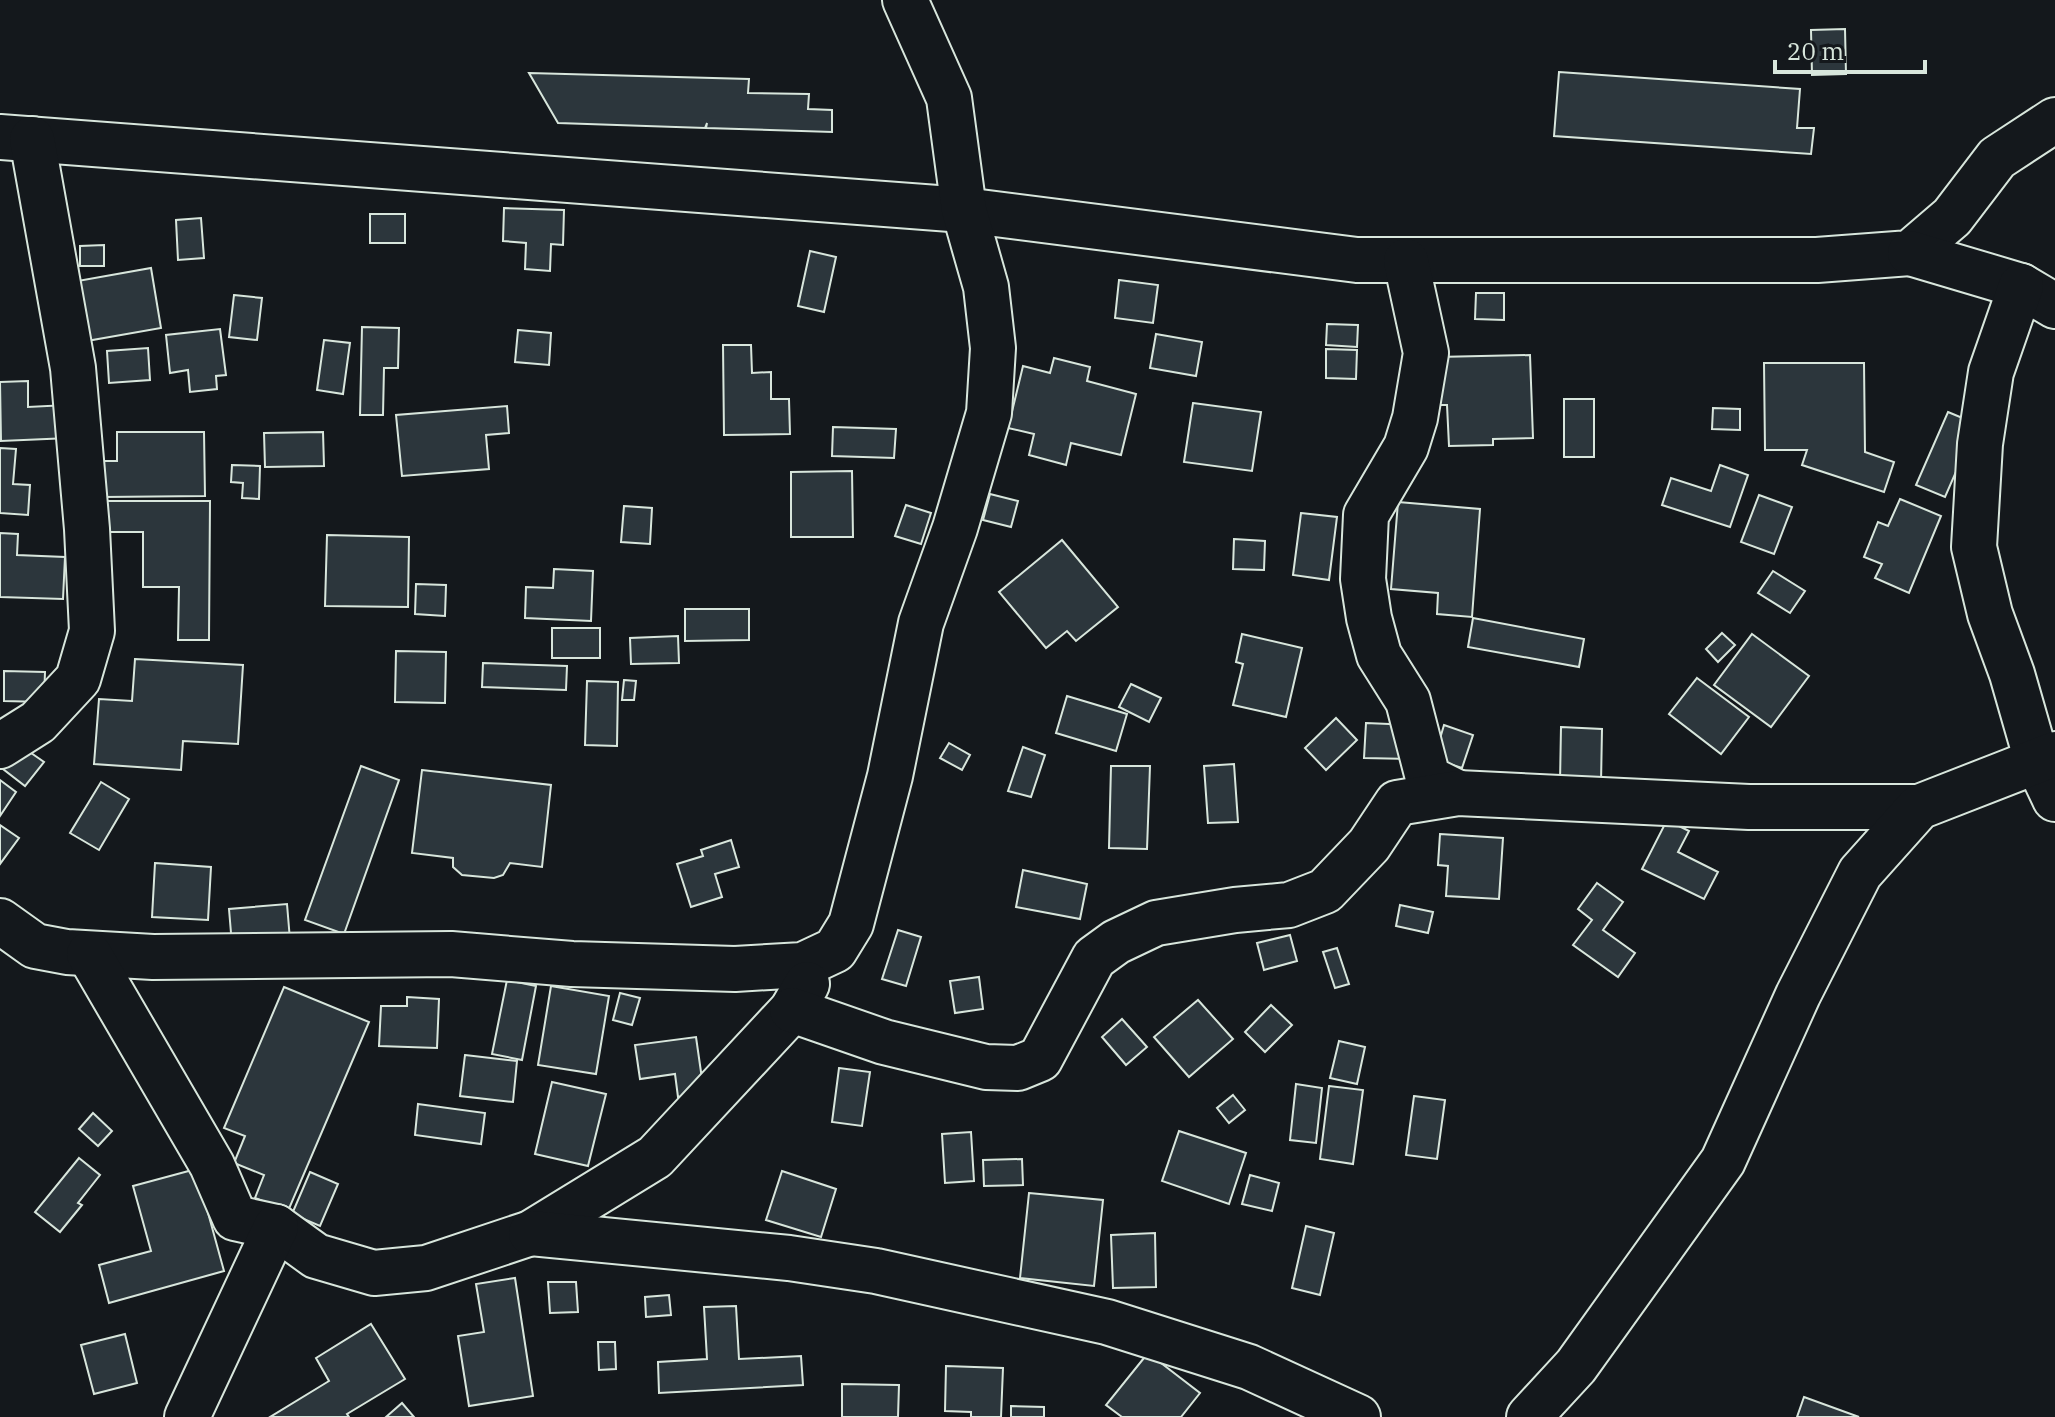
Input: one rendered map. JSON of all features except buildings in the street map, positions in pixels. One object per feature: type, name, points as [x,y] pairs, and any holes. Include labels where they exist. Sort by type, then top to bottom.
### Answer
[{"type":"street","points":[[0,921],[35,946],[89,954],[153,957],[451,954],[572,964],[735,969],[803,965],[822,959],[835,950],[851,924],[890,776],[921,623],[955,528],[989,413],[993,348],[986,287],[964,210],[949,98],[905,0]]},
{"type":"street","points":[[1910,253],[1952,217],[1997,158],[2055,120]]},
{"type":"street","points":[[0,746],[38,722],[78,679],[92,631],[73,368],[16,138],[964,210],[1357,260],[1817,260],[1910,253],[2038,296],[1991,372],[1980,444],[1974,547],[1990,614],[2049,772],[1919,807],[1749,807],[1458,793],[1397,803],[1369,845],[1325,891],[1289,905],[1156,923],[1116,942],[1094,958],[1040,1059],[1018,1068],[986,1067],[884,1042],[792,1010]]},
{"type":"street","points":[[1406,261],[1426,353],[1415,418],[1406,447],[1366,515],[1363,579],[1379,655],[1408,701],[1428,778],[1458,793]]},
{"type":"street","points":[[1529,1417],[1576,1366],[1723,1161],[1798,995],[1860,873],[1919,807]]},
{"type":"street","points":[[89,954],[212,1165],[235,1218],[276,1227],[316,1256],[374,1273],[426,1268],[531,1233],[655,1157],[792,1010],[822,959]]},
{"type":"street","points":[[187,1417],[276,1227]]},
{"type":"street","points":[[531,1233],[789,1258],[876,1271],[1107,1322],[1249,1367],[1358,1417]]}]
